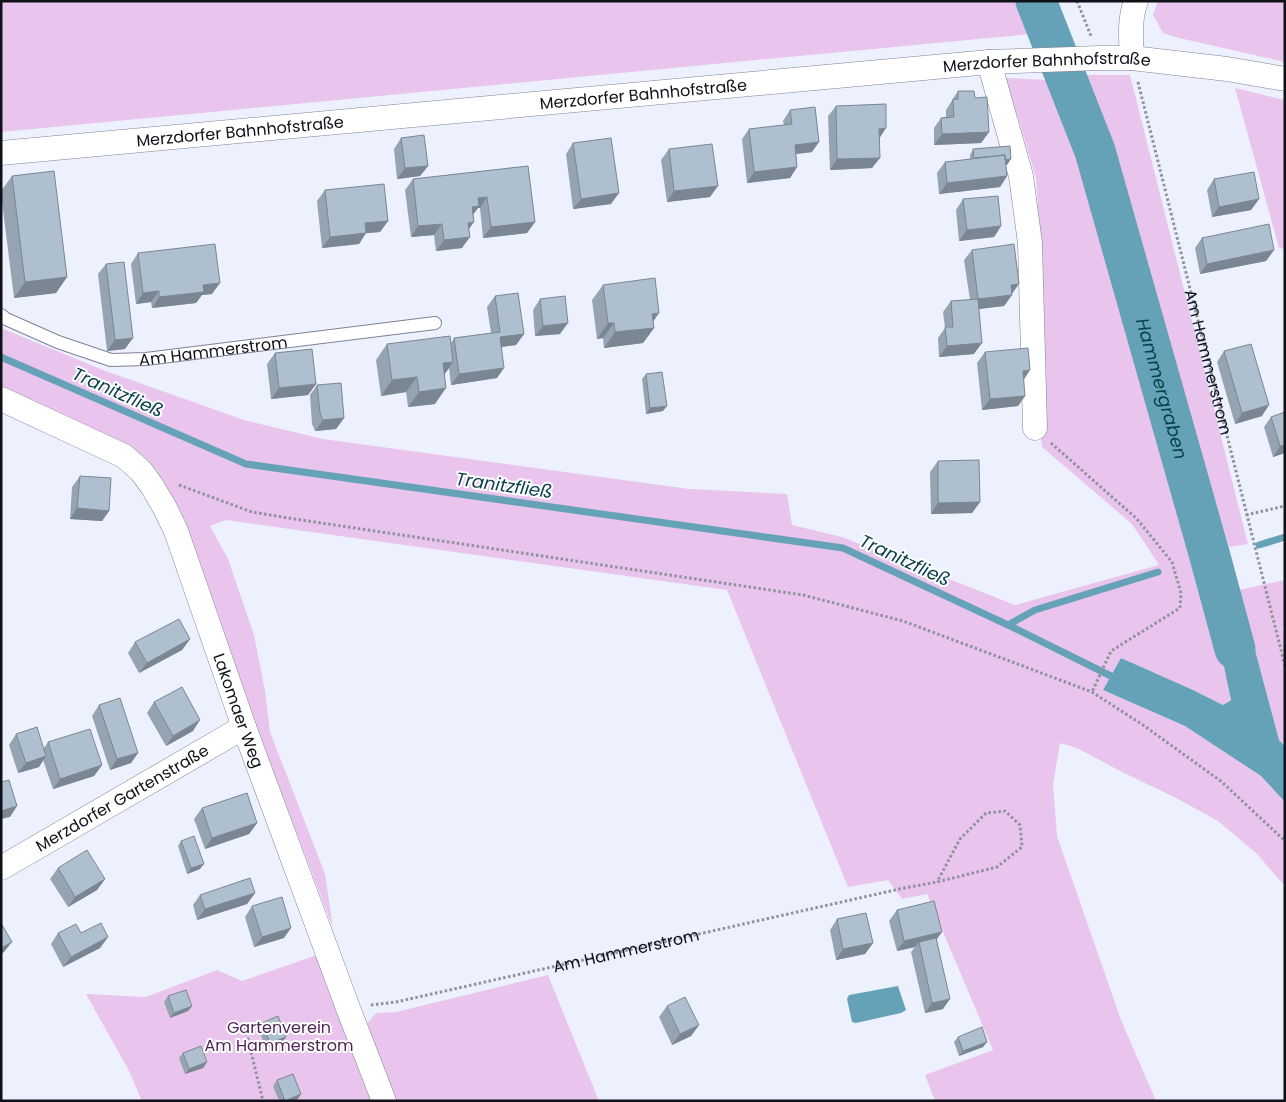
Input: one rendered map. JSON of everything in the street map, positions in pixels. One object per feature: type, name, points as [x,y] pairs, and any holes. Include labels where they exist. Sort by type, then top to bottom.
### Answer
[{"type":"street","points":[[1132,58],[1130,26],[1136,1]]},
{"type":"street","name":"Merzdorfer Bahnhofstraße","points":[[1,153],[989,62],[1132,58],[1226,69],[1285,80]]},
{"type":"street","points":[[989,62],[1021,176],[1030,243],[1035,428]]},
{"type":"street","name":"Lakomaer Weg","points":[[1,399],[124,456],[141,471],[161,500],[176,531],[244,727],[384,1101]]},
{"type":"street","name":"Merzdorfer Gartenstraße","points":[[1,868],[244,727]]},
{"type":"lane","name":"Am Hammerstrom","points":[[1,315],[58,342],[112,360],[146,359],[435,323]]},
{"type":"path","points":[[1077,1],[1096,58]]},
{"type":"path","name":"Am Hammerstrom","points":[[1132,58],[1285,666]]},
{"type":"path","points":[[1035,428],[1138,519],[1172,562],[1180,592],[1180,608],[1111,651],[1092,692]]},
{"type":"path","points":[[178,485],[252,512],[802,594],[903,620],[1092,692],[1143,725],[1222,782],[1285,841]]},
{"type":"path","points":[[1246,515],[1285,506]]},
{"type":"path","name":"Am Hammerstrom","points":[[348,1008],[396,1002],[937,882],[997,867],[1022,847],[1020,825],[1005,811],[986,813],[960,839],[937,882]]},
{"type":"path","points":[[244,1023],[263,1101]]},
{"type":"green space","points":[[1,1],[1016,1],[1030,34],[1,132]]},
{"type":"green space","points":[[1158,1],[1285,1],[1285,62],[1163,33],[1153,15]]},
{"type":"green space","points":[[1079,75],[1130,75],[1248,544],[1229,547],[1132,218],[1101,129]]},
{"type":"green space","points":[[1006,78],[1049,80],[1076,147],[1110,251],[1196,535],[1231,699],[1223,705],[1121,658],[1103,690],[1185,726],[1261,776],[1285,802],[1285,886],[1256,853],[1218,821],[1077,748],[1060,743],[1053,784],[1057,836],[1121,1020],[1156,1101],[935,1101],[925,1075],[993,1050],[927,894],[902,899],[888,880],[848,887],[727,590],[226,520],[210,526],[228,559],[254,635],[265,691],[270,732],[325,874],[333,928],[174,504],[157,470],[140,453],[1,387],[1,328],[103,370],[244,420],[323,439],[689,489],[787,494],[792,525],[842,537],[1015,605],[1159,565],[1132,524],[1042,447],[1039,422],[1041,250],[1036,178]]},
{"type":"green space","points":[[1235,88],[1285,100],[1285,249],[1279,248]]},
{"type":"green space","points":[[1285,580],[1285,625],[1283,628],[1285,637],[1285,746],[1279,740],[1239,590]]},
{"type":"green space","name":"Gartenverein Am Hammerstrom","points":[[317,955],[374,1101],[142,1101],[128,1069],[86,994],[146,997],[217,970],[242,981]]},
{"type":"green space","points":[[548,975],[599,1101],[395,1101],[365,1026],[376,1013],[396,1012]]},
{"type":"water","points":[[1239,590],[1279,740],[1285,746],[1285,802],[1261,776],[1185,726],[1103,690],[1121,658],[1223,705],[1231,700],[1209,595]]},
{"type":"water","points":[[898,986],[906,1010],[901,1013],[856,1023],[852,1022],[847,999],[849,995]]},
{"type":"building","points":[[958,91],[974,91],[975,98],[987,97],[989,132],[942,134],[941,118],[954,117],[953,99],[958,99]]},
{"type":"building","points":[[886,104],[886,128],[879,129],[880,158],[837,159],[836,106]]},
{"type":"building","points":[[815,107],[819,142],[795,145],[797,167],[754,172],[749,129],[792,124],[790,110]]},
{"type":"building","points":[[424,135],[428,166],[405,168],[401,138]]},
{"type":"building","points":[[611,138],[619,193],[581,199],[573,143]]},
{"type":"building","points":[[712,144],[718,186],[674,191],[669,149]]},
{"type":"building","points":[[1010,146],[1011,159],[1005,160],[1005,155],[974,158],[973,149]]},
{"type":"building","points":[[1005,155],[1007,176],[947,183],[945,162]]},
{"type":"building","points":[[528,166],[535,222],[491,227],[487,197],[478,198],[479,206],[472,207],[474,222],[468,223],[470,237],[444,240],[442,224],[418,226],[413,179]]},
{"type":"building","points":[[54,171],[67,277],[25,282],[12,176]]},
{"type":"building","points":[[1254,172],[1259,199],[1219,207],[1214,179]]},
{"type":"building","points":[[384,184],[388,221],[365,223],[366,233],[330,237],[325,190]]},
{"type":"building","points":[[998,196],[1001,226],[967,230],[963,199]]},
{"type":"building","points":[[1269,224],[1274,250],[1207,264],[1202,238]]},
{"type":"building","points":[[215,244],[220,283],[203,285],[204,292],[159,297],[159,291],[143,293],[138,253]]},
{"type":"building","points":[[1014,244],[1019,284],[1011,285],[1012,295],[978,299],[972,250]]},
{"type":"building","points":[[124,262],[133,338],[115,340],[106,264]]},
{"type":"building","points":[[655,278],[659,313],[652,314],[654,328],[615,332],[614,323],[608,323],[603,285]]},
{"type":"building","points":[[518,293],[524,334],[500,337],[504,368],[459,374],[454,338],[500,332],[495,296]]},
{"type":"building","points":[[565,296],[568,323],[543,326],[540,299]]},
{"type":"building","points":[[978,299],[982,343],[947,346],[945,327],[953,327],[951,301]]},
{"type":"building","points":[[450,336],[453,362],[443,363],[446,388],[419,392],[417,377],[392,380],[387,344]]},
{"type":"building","points":[[1251,344],[1269,405],[1242,413],[1224,351]]},
{"type":"building","points":[[1028,348],[1030,370],[1023,371],[1025,396],[990,399],[985,352]]},
{"type":"building","points":[[312,349],[316,384],[279,388],[275,353]]},
{"type":"building","points":[[662,372],[667,406],[650,408],[646,374]]},
{"type":"building","points":[[341,383],[344,418],[323,420],[320,413],[317,385]]},
{"type":"building","points":[[1285,412],[1285,445],[1280,446],[1271,417]]},
{"type":"building","points":[[979,460],[980,502],[938,503],[938,461]]},
{"type":"building","points":[[80,476],[111,478],[109,511],[77,508]]},
{"type":"building","points":[[179,619],[190,639],[147,663],[135,642]]},
{"type":"building","points":[[182,687],[200,720],[173,736],[154,702]]},
{"type":"building","points":[[120,698],[138,753],[117,759],[99,705]]},
{"type":"building","points":[[37,727],[46,756],[26,763],[16,734]]},
{"type":"building","points":[[90,729],[102,765],[60,779],[48,742]]},
{"type":"building","points":[[9,780],[17,806],[1,811],[1,782]]},
{"type":"building","points":[[247,793],[257,823],[212,838],[202,808]]},
{"type":"building","points":[[194,836],[204,864],[191,868],[181,841]]},
{"type":"building","points":[[87,850],[105,879],[75,897],[58,868]]},
{"type":"building","points":[[250,878],[255,893],[205,909],[200,895]]},
{"type":"building","points":[[282,897],[291,928],[262,937],[252,906]]},
{"type":"building","points":[[934,901],[942,932],[904,941],[897,910]]},
{"type":"building","points":[[866,913],[873,943],[843,949],[837,919]]},
{"type":"building","points":[[1,923],[12,942],[1,948]]},
{"type":"building","points":[[101,923],[108,937],[71,957],[58,933],[76,924],[81,933]]},
{"type":"building","points":[[936,938],[950,999],[932,1003],[919,942]]},
{"type":"building","points":[[186,990],[192,1006],[174,1013],[168,996]]},
{"type":"building","points":[[685,997],[699,1025],[680,1034],[667,1006]]},
{"type":"building","points":[[278,1016],[286,1037],[270,1043],[262,1023]]},
{"type":"building","points":[[982,1027],[987,1042],[963,1051],[958,1037]]},
{"type":"building","points":[[201,1046],[207,1062],[189,1069],[183,1053]]},
{"type":"building","points":[[293,1074],[301,1094],[285,1101],[277,1080]]},
{"type":"waterway","name":"Hammergraben","points":[[1036,1],[1095,151],[1235,649]]},
{"type":"waterway","name":"Tranitzfließ","points":[[1,357],[246,464],[843,548],[1008,625],[1117,679]]},
{"type":"waterway","name":"Tranitzfließ","points":[[1259,545],[1285,537]]},
{"type":"waterway","name":"Tranitzfließ","points":[[1008,625],[1035,610],[1158,572]]}]
